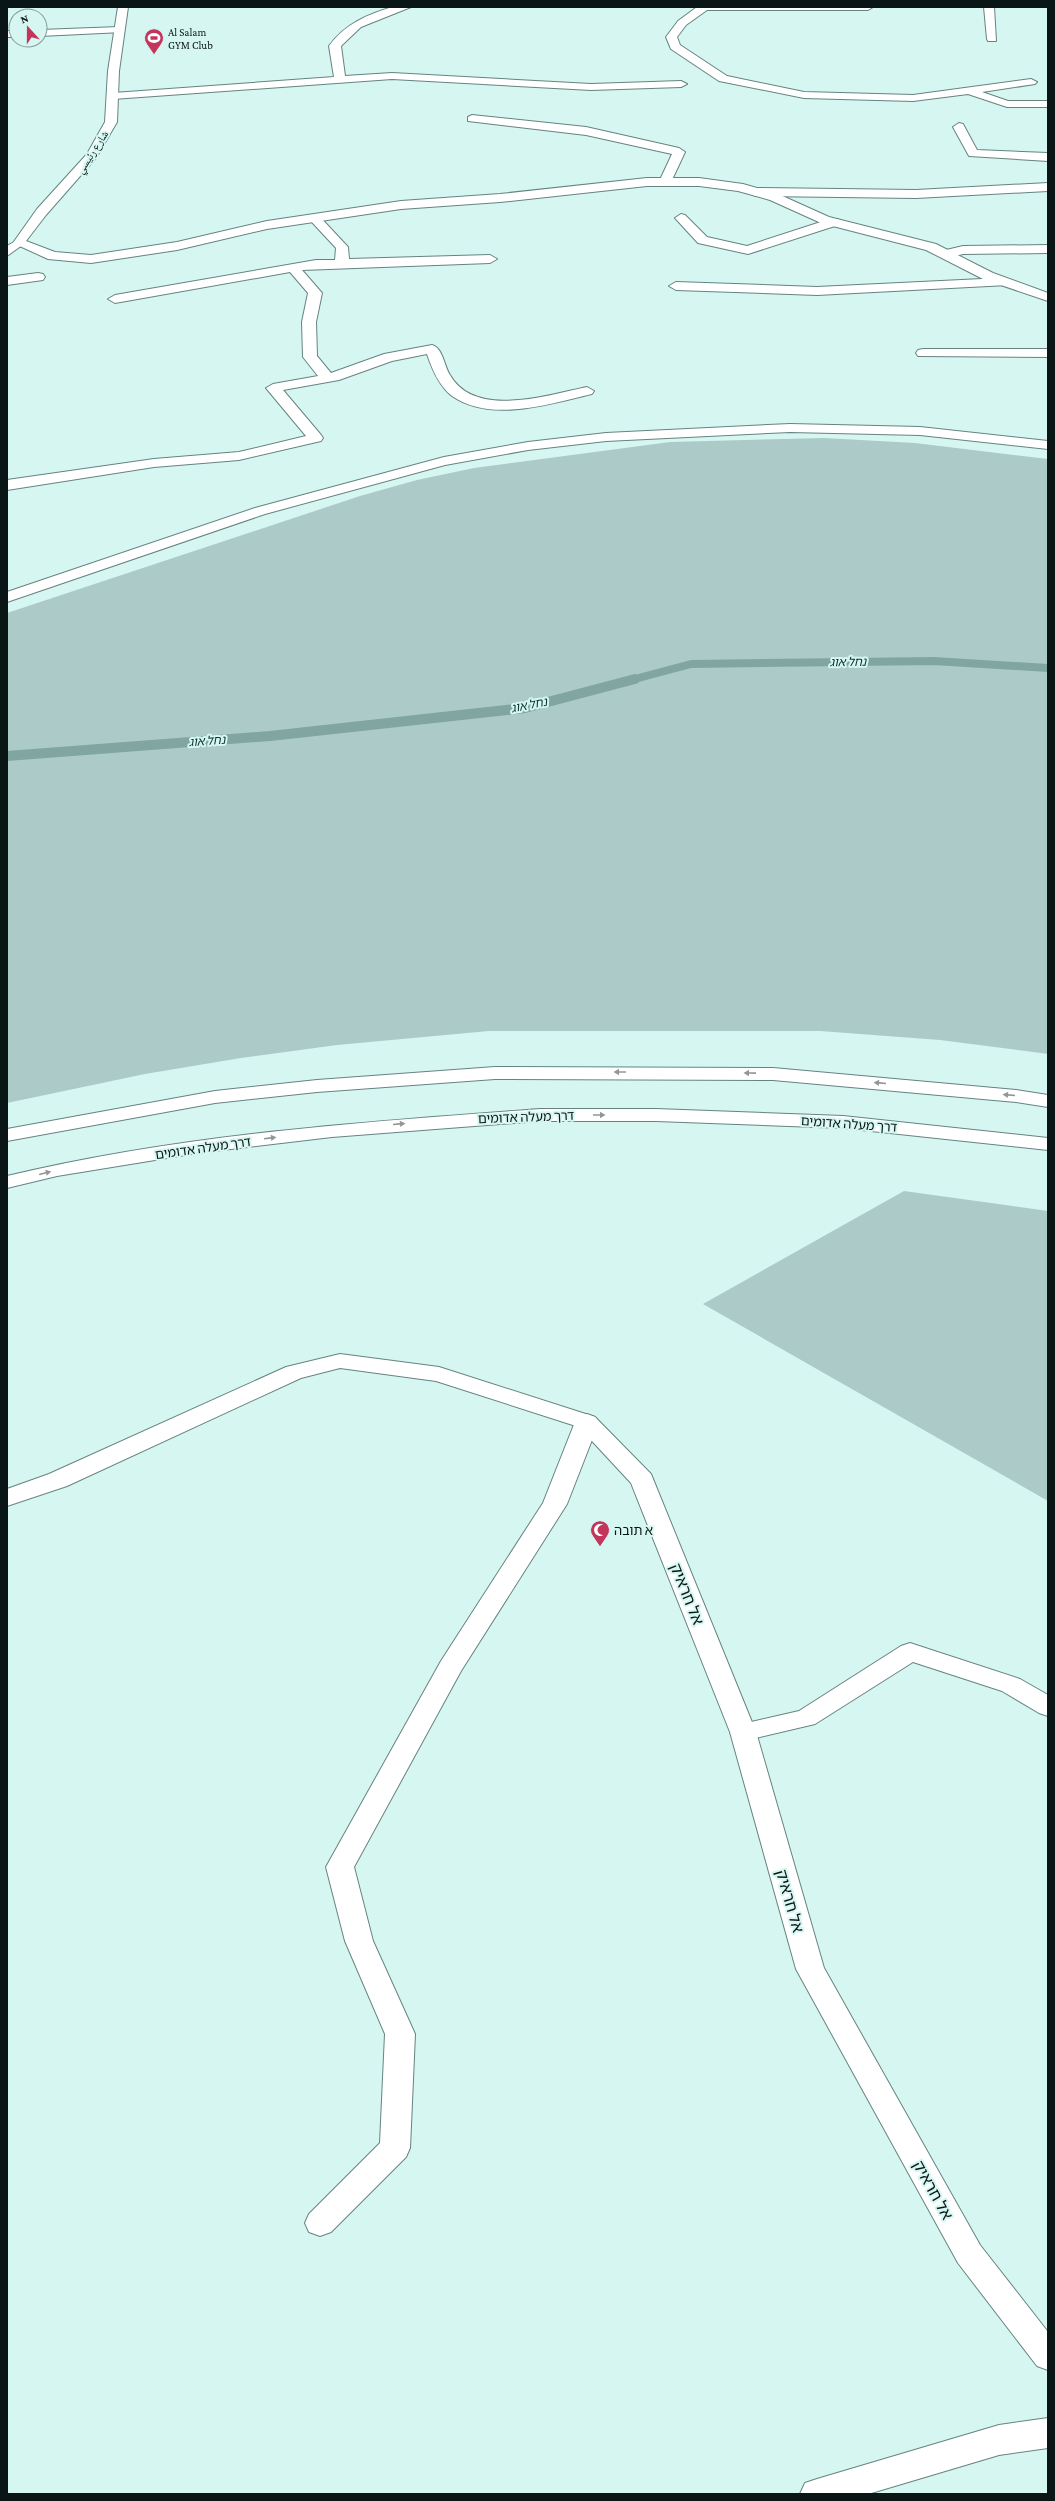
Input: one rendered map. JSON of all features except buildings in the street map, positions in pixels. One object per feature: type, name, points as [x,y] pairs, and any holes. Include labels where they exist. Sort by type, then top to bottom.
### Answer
[{"type":"main road","name":"شارع رئيسي","points":[[7,252],[74,179],[96,150],[111,122],[113,82],[123,7]]},
{"type":"main road","points":[[340,80],[335,46],[342,35],[373,17],[406,7]]},
{"type":"main road","points":[[868,7],[704,7],[682,23],[671,37],[676,47],[723,79],[804,95],[913,98],[1031,82]]},
{"type":"main road","points":[[48,33],[119,30]]},
{"type":"main road","points":[[113,96],[392,76],[591,86],[681,84]]},
{"type":"main road","points":[[966,91],[1007,104],[1048,104]]},
{"type":"main road","points":[[472,119],[586,131],[680,152],[665,182]]},
{"type":"main road","points":[[959,127],[973,153],[1048,157]]},
{"type":"main road","points":[[22,237],[53,256],[91,259],[177,246],[267,225],[430,202],[500,198],[607,186],[665,182],[699,182],[739,187],[834,222],[906,239],[947,254],[1002,282],[1048,297]]},
{"type":"main road","points":[[756,192],[916,194],[1048,187]]},
{"type":"main road","points":[[681,218],[703,240],[748,250],[834,222]]},
{"type":"main road","points":[[315,219],[342,247],[342,264]]},
{"type":"main road","points":[[947,254],[963,250],[1048,249]]},
{"type":"main road","points":[[115,299],[293,268],[342,264],[490,259]]},
{"type":"main road","points":[[293,268],[315,293],[309,322],[310,357],[328,378]]},
{"type":"main road","points":[[7,280],[38,277]]},
{"type":"main road","points":[[676,286],[817,291],[1002,282]]},
{"type":"main road","points":[[7,485],[154,463],[239,456],[316,438],[273,388],[328,378],[389,357],[432,349],[444,379],[464,398],[496,406],[534,402],[588,391]]},
{"type":"main road","points":[[923,353],[1048,353]]},
{"type":"main road","points":[[7,1136],[215,1097],[316,1086],[495,1072],[773,1074],[1016,1096],[1048,1101]]},
{"type":"main road","name":"דרך מעלה אדומים","points":[[7,1182],[57,1170],[198,1147],[363,1128],[540,1115],[656,1115],[843,1122],[1048,1144]]},
{"type":"main road","points":[[7,1498],[58,1480],[185,1420],[294,1372],[340,1361],[439,1374],[587,1422],[555,1504],[450,1667],[340,1867],[359,1941],[400,2034],[395,2148],[320,2223]]},
{"type":"main road","name":"אל חראיק","points":[[587,1422],[642,1480],[743,1732],[810,1969],[969,2254],[1048,2356]]},
{"type":"main road","points":[[817,2494],[999,2440],[1048,2433]]},
{"type":"lane","points":[[988,7],[992,39]]},
{"type":"lane","points":[[7,597],[260,511],[444,461],[528,446],[606,437],[790,428],[920,431],[1048,445]]},
{"type":"lane","points":[[743,1732],[806,1718],[910,1652],[1011,1685],[1048,1707]]},
{"type":"shaded area","points":[[824,438],[915,443],[1048,459],[1048,1054],[940,1040],[820,1031],[489,1031],[337,1045],[241,1058],[145,1074],[7,1103],[7,613],[360,496],[417,480],[474,468],[670,442]]},
{"type":"shaded area","points":[[904,1191],[1048,1211],[1048,1501],[703,1304]]},
{"type":"waterway","name":"נחל אוג","points":[[631,680],[691,664],[934,661],[1048,668]]},
{"type":"waterway","name":"נחל אוג","points":[[7,756],[270,736],[525,708],[635,679]]},
{"type":"place","name":"Al Salam GYM Club","points":[[154,55]]},
{"type":"place","name":"א תובה","points":[[600,1547]]}]
